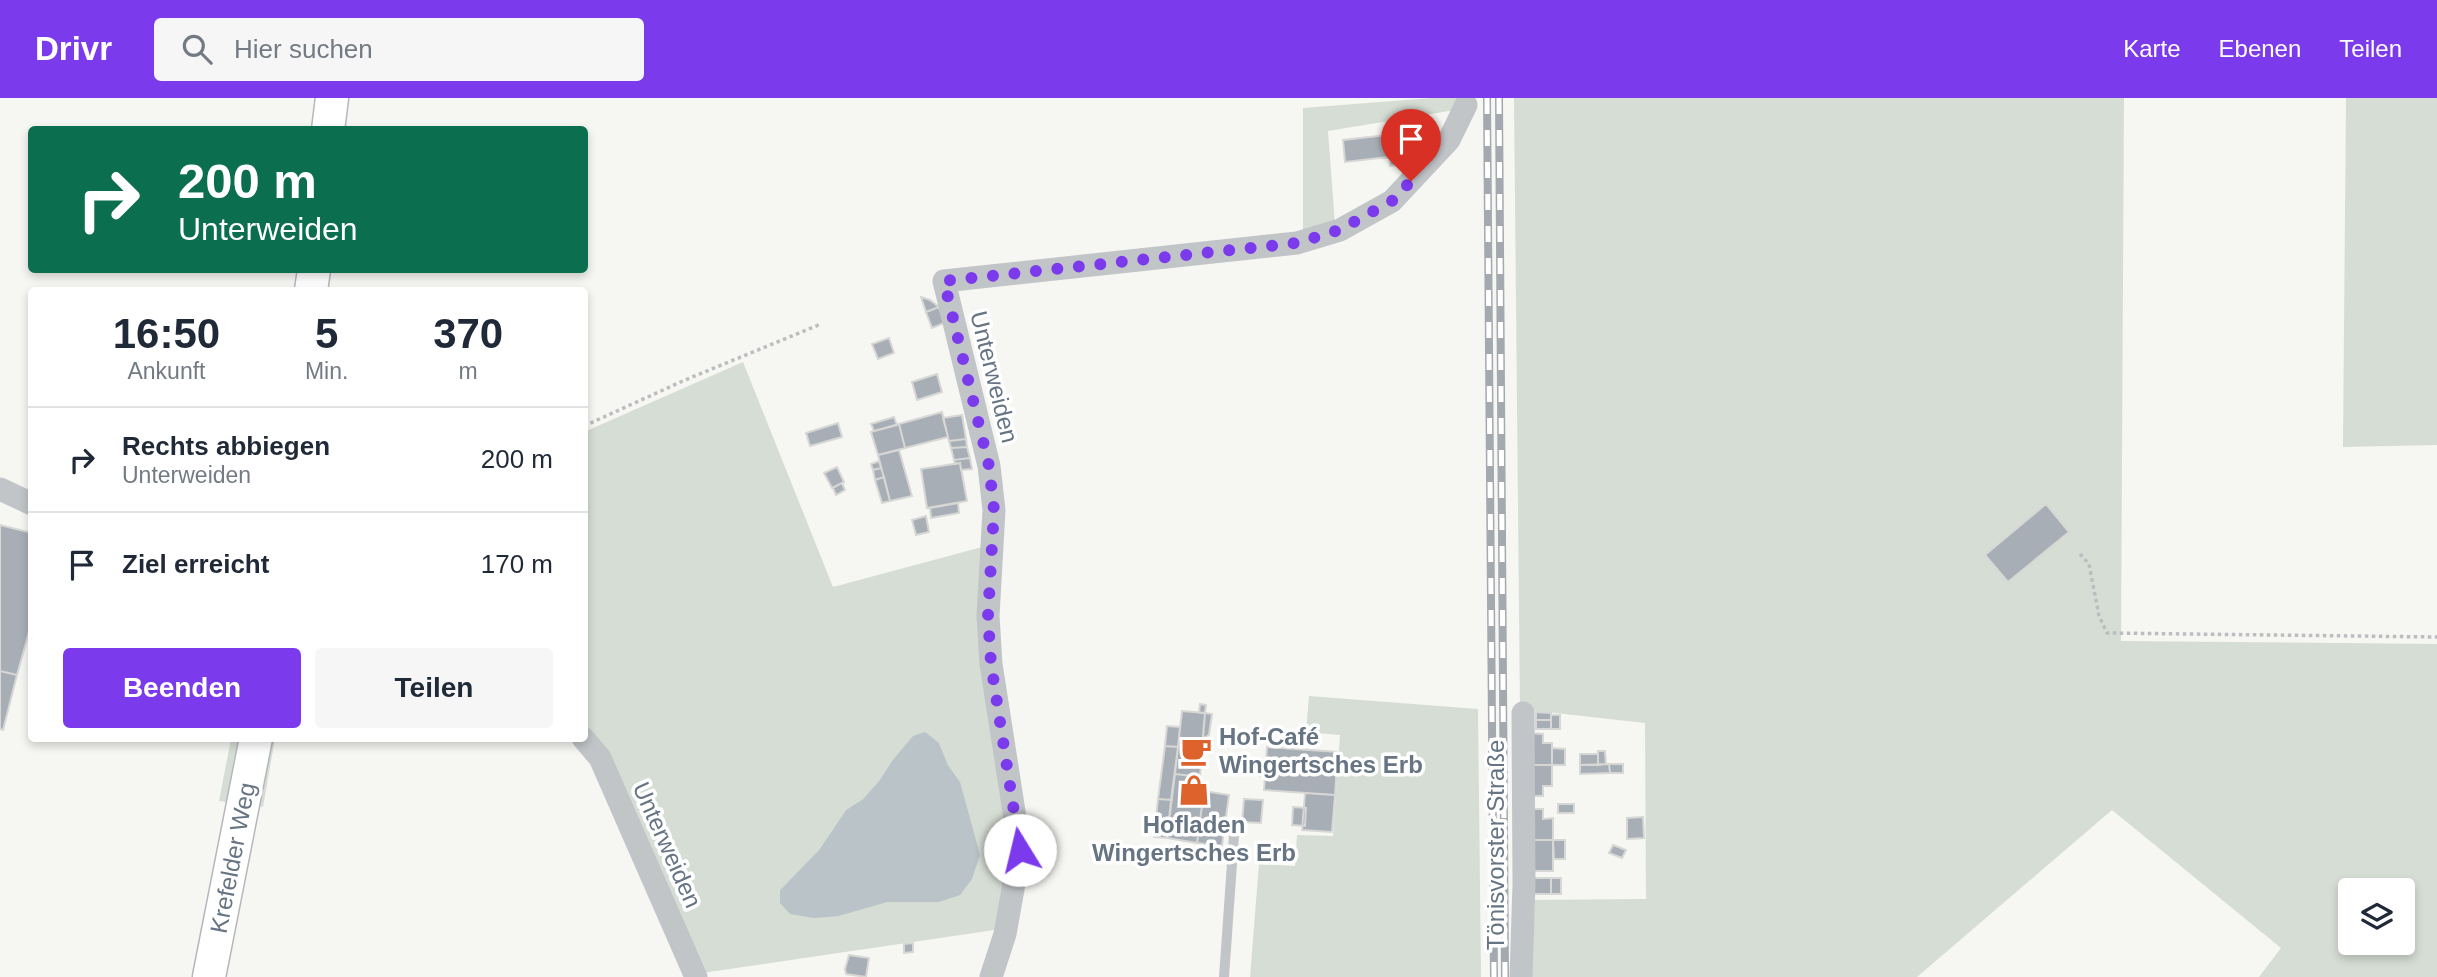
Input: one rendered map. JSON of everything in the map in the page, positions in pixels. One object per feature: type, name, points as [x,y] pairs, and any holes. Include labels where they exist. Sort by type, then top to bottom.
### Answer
[{"type":"street","points":[[328,126],[332,98]]},
{"type":"street","name":"Unterweiden","points":[[991,977],[1005,934],[1020,850],[991,664],[988,616],[994,510],[989,466],[944,281],[1297,243],[1339,230],[1392,201],[1449,140],[1466,106]]},
{"type":"street","points":[[0,489],[28,502]]},
{"type":"street","name":"Tönisvorster Straße","points":[[1521,977],[1524,884],[1522,713]]},
{"type":"street","name":"Krefelder Weg","points":[[209,977],[255,742]]},
{"type":"street","name":"Unterweiden","points":[[586,742],[600,758],[696,977]]},
{"type":"lane","points":[[1224,977],[1234,835]]},
{"type":"path","points":[[588,424],[685,380],[821,324]]},
{"type":"path","points":[[2080,554],[2089,564],[2099,616],[2107,633],[2437,637]]},
{"type":"shaded area","points":[[1460,98],[1455,110],[1328,131],[1335,225],[1303,236],[1303,108]]},
{"type":"shaded area","points":[[1514,98],[2124,98],[2121,641],[2437,644],[2437,977],[2259,977],[2281,948],[2112,810],[1917,977],[1527,977],[1526,900],[1646,899],[1645,723],[1520,709]]},
{"type":"shaded area","points":[[2346,98],[2437,98],[2437,445],[2343,447]]},
{"type":"shaded area","points":[[743,362],[833,587],[986,546],[1015,843],[1001,929],[702,973],[588,736],[588,430]],"holes":[[[939,743],[948,765],[960,782],[939,902],[888,902],[839,916],[780,890],[819,850],[846,810],[863,799],[879,781],[892,761]]]},
{"type":"shaded area","points":[[1309,696],[1478,709],[1481,977],[1250,977],[1259,864],[1295,866],[1297,835],[1333,836],[1340,735],[1306,732]]},
{"type":"shaded area","points":[[925,732],[939,743],[948,765],[960,782],[980,855],[972,879],[960,895],[939,902],[888,902],[839,916],[814,918],[790,914],[780,903],[780,890],[819,850],[846,810],[863,799],[879,781],[913,736]]},
{"type":"shaded area","points":[[230,742],[246,742],[235,803],[219,801]]},
{"type":"shaded area","points":[[266,742],[274,742],[263,807],[255,806]]},
{"type":"building","points":[[1418,131],[1420,147],[1406,149],[1404,133]]},
{"type":"building","points":[[1404,133],[1406,155],[1345,162],[1343,140]]},
{"type":"building","points":[[1406,155],[1407,164],[1390,166],[1389,157]]},
{"type":"building","points":[[921,297],[930,300],[939,307],[926,312]]},
{"type":"building","points":[[939,307],[944,323],[932,328],[926,312]]},
{"type":"building","points":[[889,338],[894,353],[878,359],[872,344]]},
{"type":"building","points":[[937,374],[942,392],[917,400],[912,382]]},
{"type":"building","points":[[942,412],[948,437],[905,448],[899,424]]},
{"type":"building","points":[[962,415],[966,439],[949,441],[943,418]]},
{"type":"building","points":[[894,417],[897,425],[874,431],[871,424]]},
{"type":"building","points":[[838,423],[842,437],[810,446],[806,433]]},
{"type":"building","points":[[899,424],[905,448],[878,455],[871,432]]},
{"type":"building","points":[[966,439],[967,447],[951,448],[949,441]]},
{"type":"building","points":[[967,447],[970,458],[954,460],[951,448]]},
{"type":"building","points":[[899,450],[912,496],[890,501],[878,455]]},
{"type":"building","points":[[970,458],[972,469],[961,470],[960,463],[955,464],[954,460]]},
{"type":"building","points":[[879,461],[881,468],[873,470],[871,464]]},
{"type":"building","points":[[960,463],[967,501],[927,508],[921,469]]},
{"type":"building","points":[[837,467],[844,482],[832,488],[824,473]]},
{"type":"building","points":[[881,468],[884,477],[875,480],[873,470]]},
{"type":"building","points":[[884,477],[890,501],[882,503],[875,480]]},
{"type":"building","points":[[842,483],[845,490],[836,495],[833,488]]},
{"type":"building","points":[[958,503],[959,513],[931,518],[930,508]]},
{"type":"building","points":[[2046,504],[2069,532],[2008,582],[1985,555]]},
{"type":"building","points":[[926,516],[929,532],[916,535],[912,520]]},
{"type":"building","points":[[0,525],[28,532],[28,635],[17,675],[0,671]]},
{"type":"building","points":[[0,671],[17,675],[3,730],[0,729]]},
{"type":"building","points":[[1200,704],[1206,705],[1205,713],[1199,713]]},
{"type":"building","points":[[1182,711],[1205,713],[1200,777],[1175,774]]},
{"type":"building","points":[[1536,712],[1551,713],[1551,720],[1536,720]]},
{"type":"building","points":[[1205,713],[1212,714],[1209,735],[1204,738],[1203,736]]},
{"type":"building","points":[[1551,715],[1560,715],[1560,729],[1551,729]]},
{"type":"building","points":[[1536,720],[1551,720],[1551,729],[1536,729]]},
{"type":"building","points":[[1167,726],[1180,727],[1178,747],[1165,746]]},
{"type":"building","points":[[1530,733],[1543,734],[1543,743],[1552,743],[1552,765],[1531,765]]},
{"type":"building","points":[[1165,746],[1178,747],[1171,800],[1158,799]]},
{"type":"building","points":[[1267,747],[1338,752],[1335,795],[1264,790]]},
{"type":"building","points":[[1552,748],[1565,749],[1565,765],[1552,765]]},
{"type":"building","points":[[1598,751],[1605,751],[1606,764],[1598,765]]},
{"type":"building","points":[[1580,754],[1598,754],[1598,765],[1580,765]]},
{"type":"building","points":[[1260,759],[1266,760],[1265,777],[1259,776]]},
{"type":"building","points":[[1609,764],[1610,773],[1580,774],[1580,765]]},
{"type":"building","points":[[1609,764],[1623,764],[1623,773],[1610,773]]},
{"type":"building","points":[[1531,765],[1552,765],[1552,786],[1543,786],[1543,796],[1531,796]]},
{"type":"building","points":[[1175,774],[1200,777],[1204,791],[1197,843],[1167,838]]},
{"type":"building","points":[[1204,791],[1229,795],[1222,846],[1197,843]]},
{"type":"building","points":[[1305,793],[1335,795],[1332,832],[1302,830]]},
{"type":"building","points":[[1158,799],[1171,800],[1167,838],[1154,837]]},
{"type":"building","points":[[1244,799],[1263,800],[1261,823],[1242,822]]},
{"type":"building","points":[[1558,804],[1574,804],[1574,813],[1558,813]]},
{"type":"building","points":[[1293,807],[1306,808],[1305,826],[1292,825]]},
{"type":"building","points":[[1531,809],[1543,809],[1543,819],[1553,818],[1553,840],[1531,840]]},
{"type":"building","points":[[1643,817],[1644,838],[1627,839],[1627,818]]},
{"type":"building","points":[[1531,840],[1553,840],[1553,871],[1532,871]]},
{"type":"building","points":[[1553,840],[1565,840],[1565,859],[1554,859]]},
{"type":"building","points":[[1613,845],[1626,850],[1622,858],[1609,853]]},
{"type":"building","points":[[1534,878],[1551,878],[1551,894],[1534,894]]},
{"type":"building","points":[[1551,878],[1561,878],[1561,894],[1551,894]]},
{"type":"building","points":[[913,943],[913,952],[904,953],[904,944]]},
{"type":"building","points":[[849,955],[869,958],[866,977],[846,974]]},
{"type":"railway","points":[[1487,98],[1494,977]]},
{"type":"railway","points":[[1499,98],[1505,977]]},
{"type":"place","name":"Hof-Café Wingertsches Erb","points":[[1196,751]]},
{"type":"place","name":"Hofladen Wingertsches Erb","points":[[1194,790]]},
{"type":"route","points":[[1020,850],[991,664],[988,616],[994,510],[989,466],[944,281],[1297,243],[1339,230],[1392,201],[1411,181]]}]
